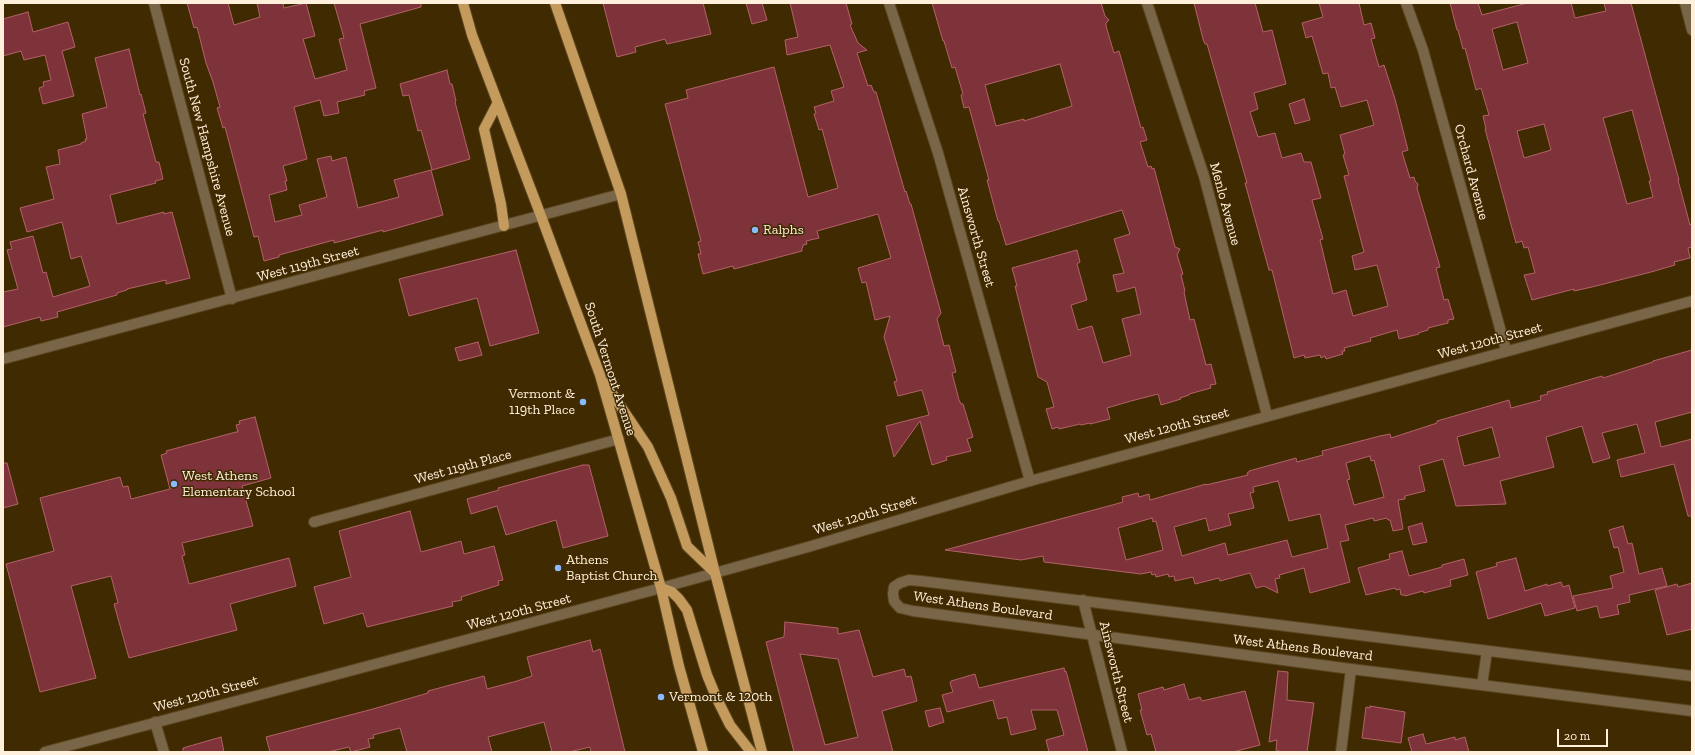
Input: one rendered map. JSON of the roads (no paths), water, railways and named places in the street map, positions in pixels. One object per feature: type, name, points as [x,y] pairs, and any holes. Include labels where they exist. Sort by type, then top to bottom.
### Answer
[{"type":"main road","name":"South Vermont Avenue","points":[[463,3],[472,35],[497,104],[600,374],[661,588],[679,666],[703,752]]},
{"type":"main road","points":[[555,3],[620,194],[715,573],[762,752]]},
{"type":"main road","points":[[497,104],[484,129],[501,204],[504,226]]},
{"type":"main road","points":[[600,374],[648,448],[672,498],[687,546],[715,573]]},
{"type":"main road","points":[[661,588],[672,592],[687,610],[707,675],[717,699],[730,725],[751,752]]},
{"type":"street","name":"South New Hampshire Avenue","points":[[154,3],[232,299]]},
{"type":"street","name":"Ainsworth Street","points":[[889,3],[938,153],[1030,481]]},
{"type":"street","name":"Menlo Avenue","points":[[1147,3],[1204,176],[1267,415]]},
{"type":"street","name":"Orchard Avenue","points":[[1406,3],[1423,50],[1506,350]]},
{"type":"street","points":[[1685,3],[1692,30]]},
{"type":"street","name":"West 119th Street","points":[[3,359],[620,194]]},
{"type":"street","name":"West 120th Street","points":[[45,752],[661,588],[808,547],[1030,481],[1267,415],[1692,301]]},
{"type":"street","name":"West 119th Place","points":[[314,522],[619,440]]},
{"type":"street","name":"West Athens Boulevard","points":[[1692,676],[1083,600],[909,580],[894,587],[893,594],[894,601],[900,608],[913,611],[1351,669],[1692,711]]},
{"type":"street","name":"Ainsworth Street","points":[[1083,600],[1122,752]]},
{"type":"street","points":[[1482,685],[1487,650]]},
{"type":"street","points":[[1341,752],[1351,669]]},
{"type":"street","points":[[155,722],[164,752]]},
{"type":"place","name":"Ralphs","points":[[755,230]]},
{"type":"place","name":"Vermont & 119th Place","points":[[583,402]]},
{"type":"place","name":"West Athens Elementary School","points":[[174,484]]},
{"type":"place","name":"Athens Baptist Church","points":[[558,568]]},
{"type":"place","name":"Vermont & 120th","points":[[661,697]]}]
